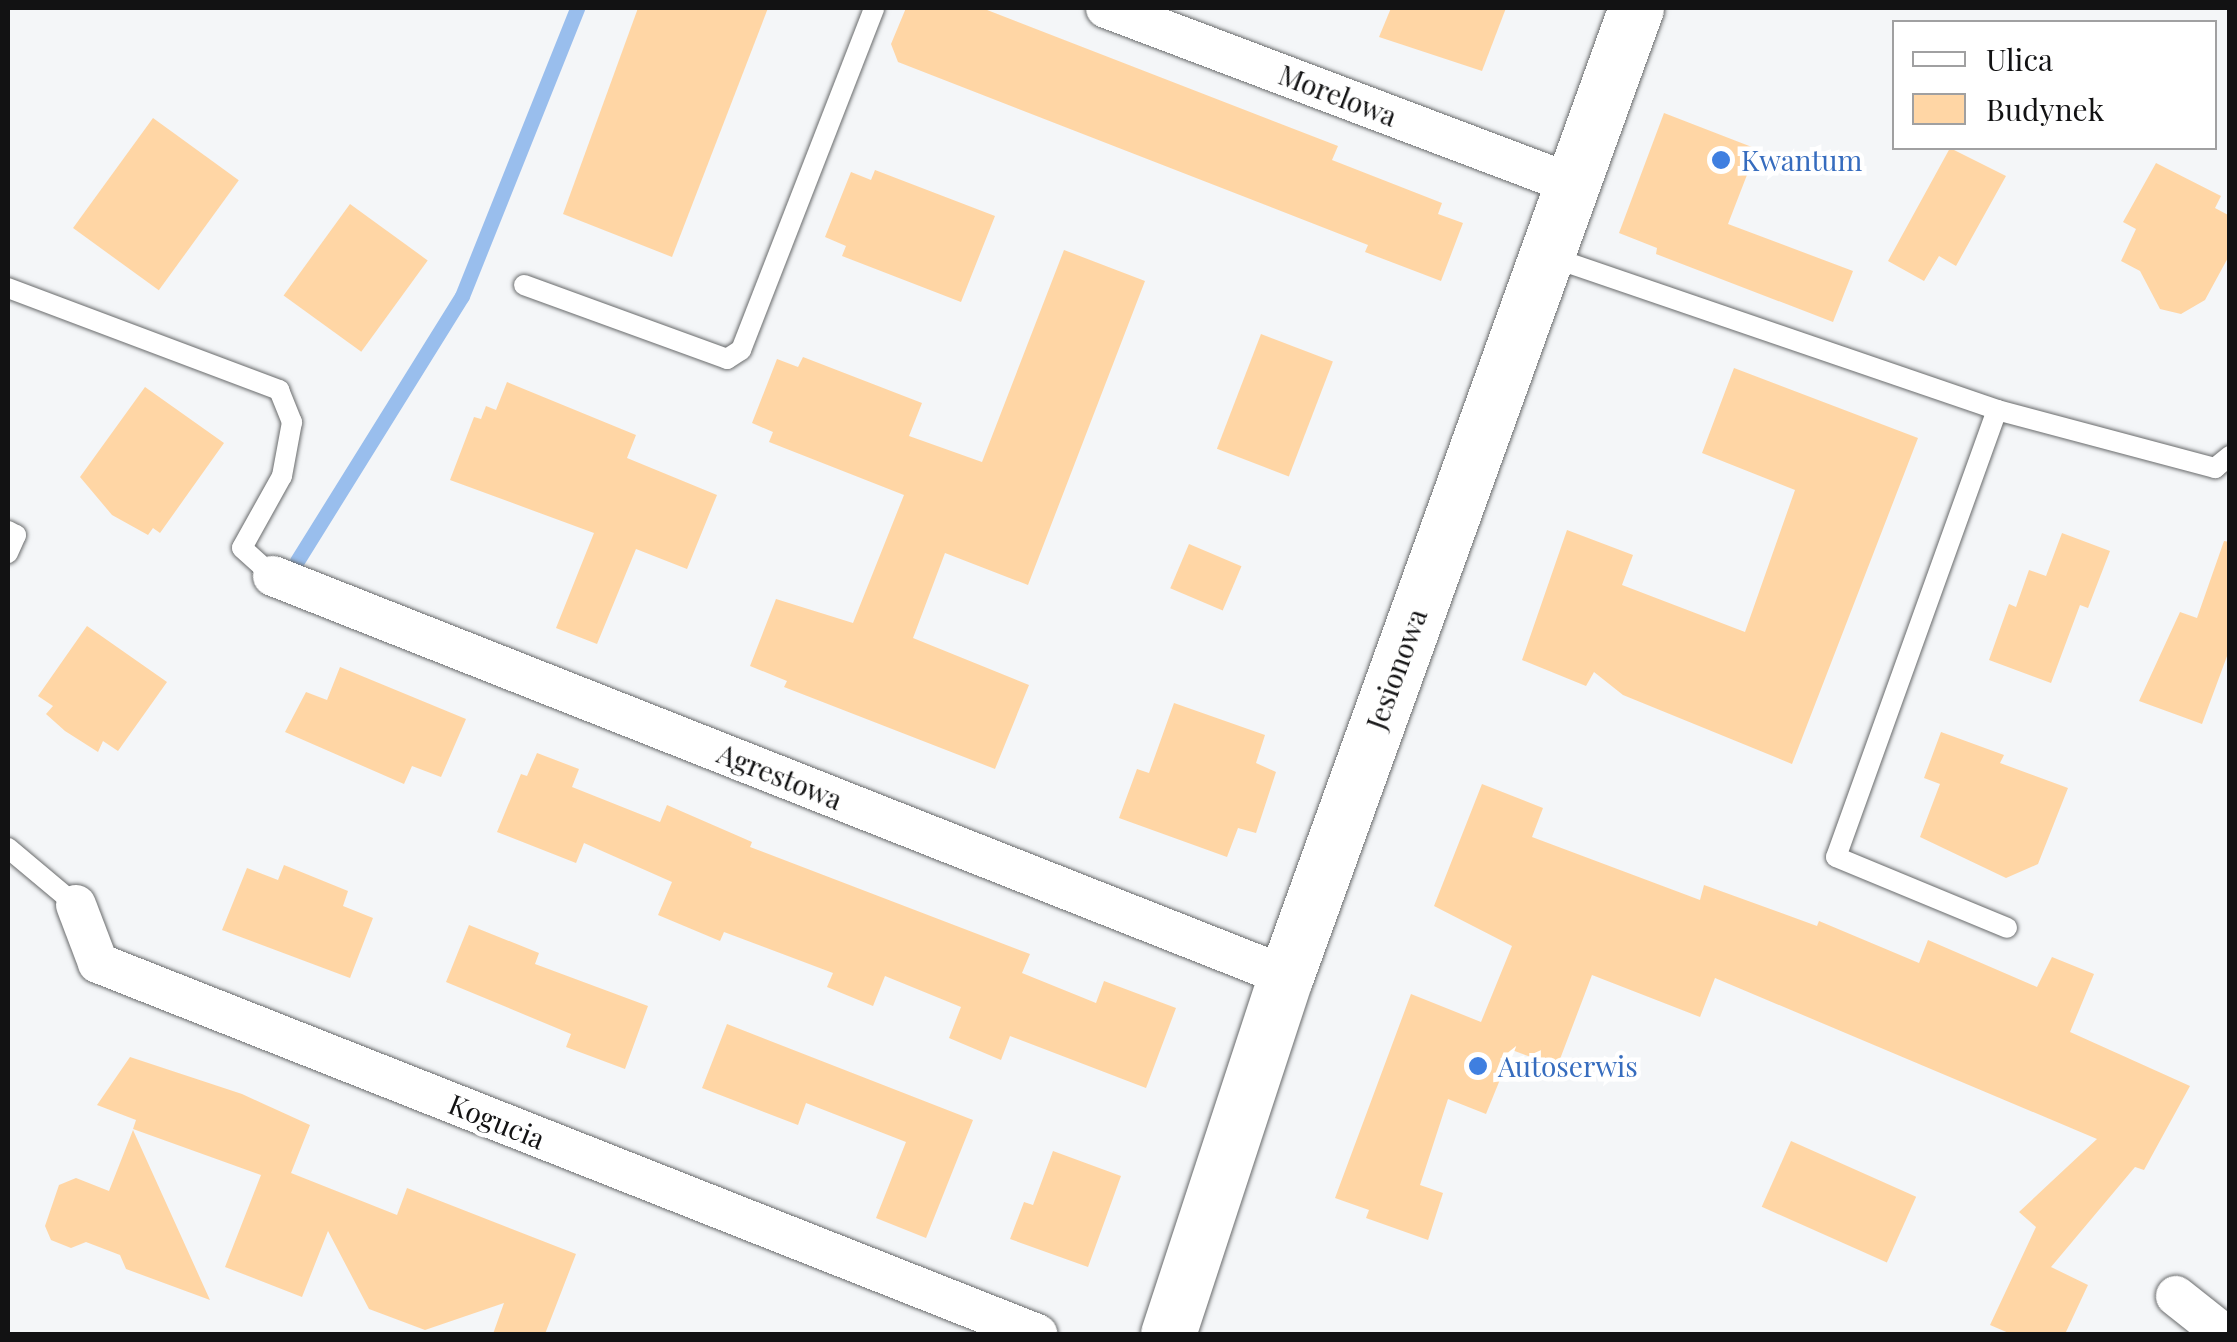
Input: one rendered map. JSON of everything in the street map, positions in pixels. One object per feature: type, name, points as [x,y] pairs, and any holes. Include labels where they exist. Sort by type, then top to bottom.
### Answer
[{"type":"street","name":"Morelowa","points":[[1106,8],[1570,183]]},
{"type":"street","name":"Jesionowa","points":[[1168,1334],[1286,976],[1636,8]]},
{"type":"street","name":"Agrestowa","points":[[273,576],[1286,976]]},
{"type":"street","name":"Kogucia","points":[[76,905],[98,963],[1037,1334]]},
{"type":"street","points":[[2176,1296],[2224,1334]]},
{"type":"lane","points":[[524,285],[727,360],[740,350],[874,8]]},
{"type":"lane","points":[[1544,255],[1997,410],[2215,468],[2230,456]]},
{"type":"lane","points":[[8,288],[279,390],[292,422],[282,476],[242,548],[273,576]]},
{"type":"lane","points":[[1997,410],[1836,857],[2006,928]]},
{"type":"lane","points":[[8,531],[16,534],[8,553]]},
{"type":"lane","name":"Kogucia","points":[[8,848],[76,905]]},
{"type":"building","points":[[638,8],[768,8],[672,257],[563,214]]},
{"type":"building","points":[[906,8],[982,8],[1338,146],[1332,160],[1442,203],[1438,214],[1463,223],[1441,281],[1365,252],[1368,245],[898,62],[891,44]]},
{"type":"building","points":[[1391,8],[1506,8],[1482,71],[1379,37]]},
{"type":"building","points":[[1664,113],[1757,149],[1728,224],[1853,271],[1833,322],[1656,254],[1657,248],[1619,233]]},
{"type":"building","points":[[153,118],[239,180],[159,290],[73,228]]},
{"type":"building","points":[[1949,150],[2006,176],[1956,266],[1939,256],[1924,281],[1888,261]]},
{"type":"building","points":[[2156,163],[2221,196],[2215,208],[2230,216],[2230,254],[2205,300],[2181,314],[2160,309],[2140,271],[2121,261],[2136,229],[2123,222]]},
{"type":"building","points":[[875,170],[995,216],[961,302],[842,256],[846,246],[825,237],[851,172],[871,180]]},
{"type":"building","points":[[350,204],[428,260],[361,352],[284,295]]},
{"type":"building","points":[[1064,250],[1145,281],[1028,585],[945,553],[913,638],[1029,685],[995,769],[784,687],[787,681],[750,666],[776,599],[853,623],[904,495],[769,442],[773,432],[752,423],[777,359],[798,367],[803,357],[922,403],[909,436],[982,462]]},
{"type":"building","points":[[1261,334],[1333,362],[1289,476],[1217,449]]},
{"type":"building","points":[[1734,368],[1918,438],[1792,764],[1623,695],[1594,672],[1586,686],[1522,660],[1567,530],[1633,555],[1622,585],[1745,632],[1795,490],[1702,453]]},
{"type":"building","points":[[507,382],[636,435],[627,458],[717,495],[687,569],[636,549],[597,644],[556,628],[594,533],[450,480],[474,417],[481,419],[486,406],[496,410]]},
{"type":"building","points":[[145,387],[224,443],[160,533],[153,528],[148,535],[112,515],[80,477]]},
{"type":"building","points":[[2062,533],[2110,551],[2088,608],[2080,605],[2051,683],[1989,660],[2009,604],[2016,607],[2029,570],[2046,576]]},
{"type":"building","points":[[2224,541],[2230,542],[2230,648],[2202,724],[2139,701],[2180,612],[2197,618]]},
{"type":"building","points":[[1189,544],[1241,566],[1223,610],[1170,588]]},
{"type":"building","points":[[87,626],[167,682],[118,751],[103,741],[98,752],[65,731],[46,714],[53,706],[38,696]]},
{"type":"building","points":[[340,667],[466,719],[441,777],[412,766],[404,784],[285,732],[306,692],[327,700]]},
{"type":"building","points":[[1174,703],[1265,735],[1256,763],[1276,772],[1256,833],[1238,828],[1227,857],[1119,818],[1137,769],[1149,773]]},
{"type":"building","points":[[1941,732],[2004,755],[2000,763],[2068,788],[2038,864],[2006,878],[1920,837],[1940,784],[1924,778]]},
{"type":"building","points":[[537,753],[579,769],[572,787],[660,822],[667,805],[752,842],[750,847],[1030,954],[1022,973],[1096,1003],[1104,981],[1176,1008],[1146,1088],[1010,1036],[1001,1060],[949,1038],[961,1007],[885,976],[873,1006],[827,987],[833,973],[724,932],[720,941],[658,915],[672,882],[584,843],[576,863],[497,832],[521,774],[527,776]]},
{"type":"building","points":[[1482,784],[1543,808],[1532,837],[1700,900],[1704,885],[1817,926],[1819,921],[1919,963],[1928,940],[2037,987],[2052,957],[2094,974],[2070,1032],[2190,1086],[2144,1170],[2135,1167],[2051,1267],[2088,1285],[2065,1334],[2011,1334],[1990,1325],[2036,1227],[2019,1212],[2097,1139],[1715,978],[1700,1017],[1592,975],[1557,1067],[1512,1050],[1486,1114],[1448,1099],[1420,1185],[1443,1193],[1428,1240],[1366,1218],[1369,1210],[1335,1198],[1411,994],[1481,1022],[1512,946],[1434,906]]},
{"type":"building","points":[[284,865],[348,891],[343,906],[373,918],[350,978],[222,930],[247,868],[278,880]]},
{"type":"building","points":[[469,925],[539,953],[535,964],[648,1006],[625,1069],[566,1047],[571,1034],[446,982]]},
{"type":"building","points":[[727,1024],[973,1120],[926,1238],[876,1218],[906,1142],[806,1103],[798,1125],[702,1088]]},
{"type":"building","points":[[130,1057],[242,1094],[310,1125],[291,1173],[397,1215],[407,1188],[576,1254],[545,1334],[493,1334],[504,1303],[425,1330],[369,1309],[328,1231],[302,1297],[225,1267],[261,1175],[133,1129],[136,1120],[97,1105]]},
{"type":"building","points":[[133,1130],[210,1300],[126,1269],[120,1255],[86,1242],[71,1248],[51,1240],[45,1226],[59,1185],[76,1178],[109,1191]]},
{"type":"building","points":[[1791,1141],[1916,1197],[1887,1262],[1762,1207]]},
{"type":"building","points":[[1053,1151],[1121,1176],[1088,1267],[1010,1239],[1024,1202],[1033,1205]]},
{"type":"waterway","points":[[297,561],[462,296],[577,8]]},
{"type":"place","name":"Kwantum","points":[[1721,160]]},
{"type":"place","name":"Autoserwis","points":[[1478,1066]]}]
